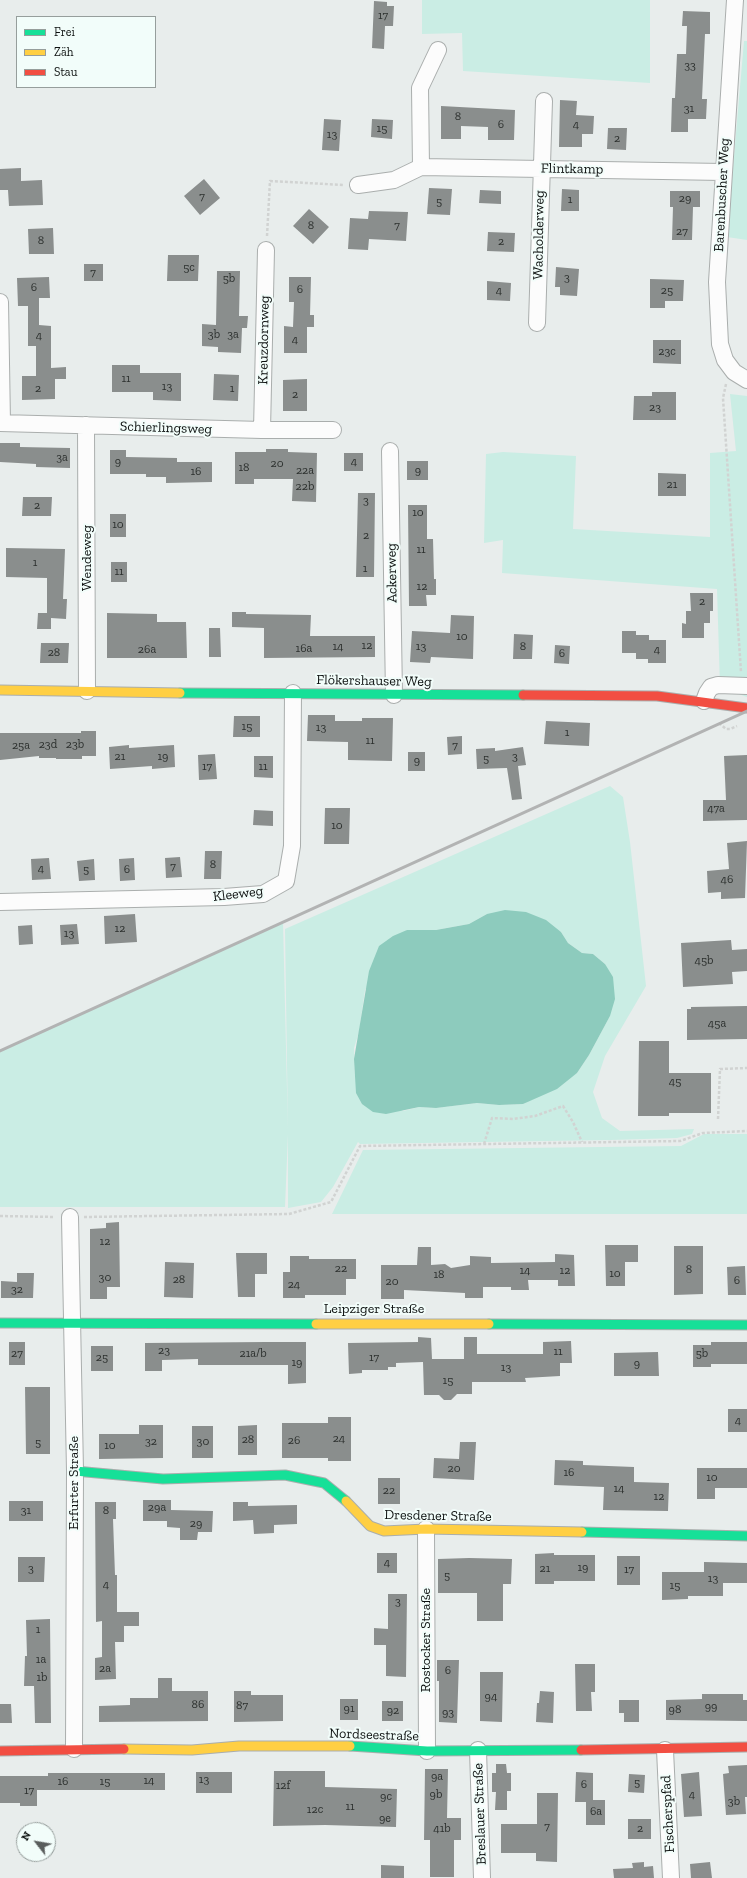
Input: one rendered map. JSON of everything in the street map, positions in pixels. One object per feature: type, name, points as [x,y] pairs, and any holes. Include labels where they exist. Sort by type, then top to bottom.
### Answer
[{"type":"street","name":"Barenbuscher Weg","points":[[735,0],[717,282],[720,344],[726,360],[741,376]]},
{"type":"street","points":[[421,167],[420,88],[438,50]]},
{"type":"street","name":"Wacholderweg","points":[[537,323],[544,100]]},
{"type":"street","name":"Flintkamp","points":[[358,186],[394,180],[421,167],[723,172]]},
{"type":"street","name":"Kreuzdornweg","points":[[262,430],[266,250]]},
{"type":"street","points":[[0,302],[1,423]]},
{"type":"street","name":"Schierlingsweg","points":[[1,423],[262,430],[333,430]]},
{"type":"street","name":"Wendeweg","points":[[86,425],[87,691]]},
{"type":"street","name":"Ackerweg","points":[[390,451],[394,695]]},
{"type":"street","points":[[704,701],[711,687],[718,684],[745,686]]},
{"type":"street","name":"Flökershauser Weg","points":[[0,690],[394,695],[657,696],[704,701],[747,708]]},
{"type":"street","name":"Kleeweg","points":[[0,902],[224,897],[263,894],[286,881],[292,846],[293,693]]},
{"type":"street","name":"Erfurter Straße","points":[[70,1217],[75,1471],[74,1749]]},
{"type":"street","name":"Leipziger Straße","points":[[0,1323],[747,1325]]},
{"type":"street","name":"Dresdener Straße","points":[[75,1471],[163,1479],[285,1476],[324,1483],[349,1503],[370,1526],[384,1531],[426,1530],[747,1536]]},
{"type":"street","name":"Rostocker Straße","points":[[426,1530],[427,1751]]},
{"type":"street","name":"Nordseestraße","points":[[0,1751],[74,1749],[192,1750],[239,1746],[362,1746],[427,1751],[665,1750],[747,1747]]},
{"type":"street","name":"Breslauer Straße","points":[[478,1750],[482,1878]]},
{"type":"street","name":"Fischerspfad","points":[[665,1750],[671,1878]]},
{"type":"path","points":[[266,250],[270,181],[358,186]]},
{"type":"path","points":[[741,376],[725,385],[723,398],[745,686]]},
{"type":"path","points":[[718,1118],[720,1069],[747,1068]]},
{"type":"path","points":[[484,1144],[492,1118],[513,1119],[527,1117],[563,1106],[573,1122],[582,1142]]},
{"type":"path","points":[[0,1216],[70,1217],[289,1214],[331,1202],[360,1146],[680,1141],[703,1133],[747,1131]]},
{"type":"shaded area","points":[[422,0],[650,0],[650,83],[463,71],[462,33],[422,34]]},
{"type":"shaded area","points":[[744,41],[747,41],[747,240],[727,237]]},
{"type":"shaded area","points":[[730,394],[747,396],[747,697],[720,687],[717,589],[502,573],[503,540],[484,543],[486,454],[503,452],[576,456],[573,529],[710,537],[710,453],[736,451]]},
{"type":"shaded area","points":[[610,786],[623,797],[630,842],[646,986],[605,1056],[593,1092],[602,1118],[620,1131],[694,1129],[692,1134],[677,1138],[611,1140],[360,1144],[358,1142],[333,1187],[321,1202],[288,1208],[288,1134],[285,1207],[0,1207],[0,1051],[283,922],[288,1131],[285,929]],"holes":[[[487,914],[561,932],[568,943],[582,953],[593,954],[605,964],[610,1016],[589,1055],[577,1073],[523,1104],[499,1105],[477,1103],[436,1108],[419,1107],[403,1111],[355,1077],[354,1048],[359,1032],[365,990],[407,930],[436,930],[469,924]]]},
{"type":"shaded area","points":[[505,910],[526,912],[546,920],[561,932],[568,943],[582,953],[593,954],[605,964],[613,977],[615,999],[610,1016],[589,1055],[577,1073],[557,1089],[523,1104],[499,1105],[477,1103],[436,1108],[419,1107],[386,1114],[373,1112],[362,1104],[356,1093],[354,1059],[369,971],[379,946],[393,936],[407,930],[436,930],[469,924],[487,914]]},
{"type":"shaded area","points":[[704,1134],[747,1134],[747,1214],[332,1214],[363,1150],[681,1146]]},
{"type":"building","points":[[374,1],[387,2],[387,6],[394,6],[393,26],[385,26],[384,49],[372,48]]},
{"type":"building","points":[[683,11],[710,12],[710,34],[705,34],[702,99],[707,99],[706,119],[688,119],[688,132],[671,132],[672,98],[675,98],[677,54],[686,54],[687,26],[682,26]]},
{"type":"building","points":[[560,100],[577,101],[576,115],[594,116],[593,134],[582,134],[582,147],[559,147]]},
{"type":"building","points":[[441,106],[515,110],[514,140],[488,140],[488,127],[461,126],[461,139],[441,139]]},
{"type":"building","points":[[324,119],[341,120],[339,151],[322,150]]},
{"type":"building","points":[[372,119],[393,120],[392,139],[371,137]]},
{"type":"building","points":[[608,128],[627,128],[626,150],[607,149]]},
{"type":"building","points":[[21,168],[21,181],[42,180],[43,205],[9,206],[8,190],[0,190],[0,169]]},
{"type":"building","points":[[204,179],[220,198],[200,215],[184,196]]},
{"type":"building","points":[[429,188],[452,189],[450,215],[427,214]]},
{"type":"building","points":[[562,189],[579,190],[579,211],[561,211]]},
{"type":"building","points":[[480,190],[501,191],[501,204],[479,203]]},
{"type":"building","points":[[670,191],[700,191],[700,207],[693,207],[692,240],[672,240],[673,207],[670,207]]},
{"type":"building","points":[[309,209],[329,227],[313,244],[293,226]]},
{"type":"building","points":[[369,211],[408,212],[406,241],[369,239],[368,250],[348,249],[350,218],[368,219]]},
{"type":"building","points":[[53,228],[54,254],[29,254],[28,229]]},
{"type":"building","points":[[488,232],[515,233],[514,252],[487,251]]},
{"type":"building","points":[[168,255],[199,255],[198,281],[167,281]]},
{"type":"building","points":[[84,264],[103,264],[103,281],[84,281]]},
{"type":"building","points":[[556,267],[579,269],[577,296],[560,295],[560,287],[555,287]]},
{"type":"building","points":[[217,271],[240,271],[239,316],[248,316],[247,328],[242,328],[241,353],[218,352],[218,347],[202,346],[202,324],[216,325]]},
{"type":"building","points":[[49,277],[50,298],[39,298],[39,325],[51,326],[51,368],[66,367],[66,379],[55,379],[55,399],[22,400],[22,376],[36,376],[36,346],[28,346],[28,306],[18,306],[17,278]]},
{"type":"building","points":[[289,277],[311,277],[310,315],[314,315],[314,327],[307,327],[307,353],[284,353],[284,326],[293,327],[294,302],[289,302]]},
{"type":"building","points":[[650,279],[684,280],[683,301],[665,301],[665,308],[650,308]]},
{"type":"building","points":[[487,281],[511,283],[510,301],[487,300]]},
{"type":"building","points":[[653,340],[681,340],[681,364],[653,363]]},
{"type":"building","points":[[112,365],[140,365],[140,373],[181,373],[181,401],[153,400],[153,392],[112,392]]},
{"type":"building","points":[[214,374],[239,375],[238,401],[213,400]]},
{"type":"building","points":[[307,379],[307,411],[283,411],[283,380]]},
{"type":"building","points":[[652,392],[676,392],[676,420],[633,420],[634,396],[652,396]]},
{"type":"building","points":[[0,443],[20,443],[20,447],[70,448],[70,468],[36,467],[36,464],[0,462]]},
{"type":"building","points":[[266,449],[288,449],[288,452],[317,453],[316,502],[292,501],[293,479],[254,479],[254,484],[235,484],[235,452],[266,452]]},
{"type":"building","points":[[110,450],[126,450],[126,457],[177,458],[177,462],[212,462],[212,482],[166,483],[166,477],[146,477],[146,474],[110,474]]},
{"type":"building","points":[[344,453],[363,453],[363,471],[344,471]]},
{"type":"building","points":[[407,461],[428,461],[428,480],[407,480]]},
{"type":"building","points":[[658,473],[686,474],[686,496],[658,496]]},
{"type":"building","points":[[358,493],[375,493],[374,577],[356,577]]},
{"type":"building","points":[[23,497],[52,497],[51,516],[22,516]]},
{"type":"building","points":[[408,505],[427,505],[427,539],[433,539],[436,595],[426,595],[427,606],[409,606]]},
{"type":"building","points":[[110,514],[126,514],[126,537],[110,537]]},
{"type":"building","points":[[6,548],[65,549],[63,599],[67,599],[66,619],[51,618],[51,629],[37,629],[38,613],[47,613],[47,578],[6,577]]},
{"type":"building","points":[[111,562],[127,562],[127,582],[111,582]]},
{"type":"building","points":[[690,593],[713,593],[713,611],[710,611],[710,623],[704,623],[704,638],[682,638],[682,623],[686,624],[686,611],[691,611]]},
{"type":"building","points":[[232,612],[246,612],[246,614],[311,615],[310,636],[375,636],[375,657],[264,658],[264,628],[232,627]]},
{"type":"building","points":[[107,613],[157,614],[157,622],[186,622],[187,658],[107,658]]},
{"type":"building","points":[[451,615],[474,616],[473,659],[431,657],[430,663],[410,662],[412,631],[450,633]]},
{"type":"building","points":[[209,628],[220,628],[221,657],[209,657]]},
{"type":"building","points":[[622,631],[636,631],[636,635],[649,635],[649,640],[666,640],[666,663],[648,663],[648,659],[636,659],[636,653],[622,653]]},
{"type":"building","points":[[514,634],[533,635],[532,659],[513,659]]},
{"type":"building","points":[[41,643],[69,643],[68,663],[40,663]]},
{"type":"building","points":[[555,645],[570,646],[569,664],[554,663]]},
{"type":"building","points":[[308,715],[335,715],[335,721],[362,721],[362,718],[393,718],[392,761],[348,760],[348,742],[307,741]]},
{"type":"building","points":[[234,716],[260,716],[260,737],[233,737]]},
{"type":"building","points":[[546,721],[590,723],[589,746],[544,744]]},
{"type":"building","points":[[81,731],[96,731],[96,756],[82,756],[82,759],[39,758],[39,756],[0,760],[0,733],[81,733]]},
{"type":"building","points":[[462,736],[462,754],[448,755],[447,737]]},
{"type":"building","points":[[129,745],[129,748],[174,745],[175,767],[152,769],[152,766],[110,769],[109,747]]},
{"type":"building","points":[[523,747],[526,765],[518,766],[522,799],[512,800],[507,768],[477,769],[476,749],[495,748],[495,751]]},
{"type":"building","points":[[408,752],[425,752],[425,771],[408,771]]},
{"type":"building","points":[[215,754],[217,779],[199,780],[198,755]]},
{"type":"building","points":[[747,755],[747,820],[703,821],[703,800],[726,800],[724,756]]},
{"type":"building","points":[[254,756],[273,756],[273,778],[254,777]]},
{"type":"building","points":[[325,808],[350,808],[349,844],[324,844]]},
{"type":"building","points":[[254,810],[273,811],[273,826],[253,825]]},
{"type":"building","points":[[747,841],[745,898],[721,899],[721,892],[708,893],[707,871],[729,869],[727,843]]},
{"type":"building","points":[[205,851],[222,851],[221,879],[204,879]]},
{"type":"building","points":[[180,857],[182,877],[166,878],[165,858]]},
{"type":"building","points":[[49,858],[51,879],[32,880],[31,859]]},
{"type":"building","points":[[134,858],[135,880],[120,881],[119,859]]},
{"type":"building","points":[[94,859],[95,880],[79,881],[77,861]]},
{"type":"building","points":[[135,914],[137,942],[105,944],[104,916]]},
{"type":"building","points":[[77,924],[79,944],[61,945],[60,925]]},
{"type":"building","points":[[32,925],[33,944],[19,945],[18,926]]},
{"type":"building","points":[[731,940],[732,950],[747,949],[747,971],[732,972],[733,984],[683,987],[681,943]]},
{"type":"building","points":[[747,1006],[747,1039],[687,1040],[687,1009],[691,1009],[691,1007]]},
{"type":"building","points":[[639,1041],[669,1041],[669,1073],[711,1073],[711,1113],[669,1113],[669,1116],[638,1116]]},
{"type":"building","points":[[119,1222],[120,1287],[107,1287],[107,1299],[90,1299],[90,1229],[106,1228],[106,1223]]},
{"type":"building","points":[[605,1245],[638,1245],[638,1262],[625,1262],[625,1286],[606,1286]]},
{"type":"building","points":[[674,1246],[703,1246],[703,1294],[674,1295]]},
{"type":"building","points":[[418,1247],[431,1247],[431,1265],[445,1264],[451,1268],[470,1265],[470,1256],[491,1257],[491,1263],[555,1262],[555,1254],[574,1255],[575,1286],[558,1286],[558,1280],[528,1280],[529,1290],[511,1290],[511,1287],[483,1287],[483,1298],[465,1298],[465,1293],[404,1290],[404,1299],[381,1299],[381,1265],[417,1265]]},
{"type":"building","points":[[236,1253],[267,1253],[267,1274],[255,1274],[255,1297],[238,1297]]},
{"type":"building","points":[[290,1256],[309,1256],[309,1259],[356,1259],[356,1279],[346,1279],[346,1295],[305,1295],[305,1298],[283,1298],[283,1272],[290,1272]]},
{"type":"building","points":[[165,1262],[194,1263],[193,1298],[164,1297]]},
{"type":"building","points":[[745,1266],[746,1295],[728,1295],[727,1267]]},
{"type":"building","points":[[17,1273],[34,1273],[33,1298],[1,1298],[1,1281],[17,1282]]},
{"type":"building","points":[[418,1337],[431,1338],[432,1359],[464,1359],[464,1337],[477,1337],[477,1354],[543,1354],[543,1342],[571,1341],[572,1363],[560,1363],[560,1376],[525,1378],[526,1382],[472,1382],[472,1394],[457,1394],[451,1400],[444,1400],[439,1395],[424,1395],[423,1362],[396,1363],[396,1367],[388,1367],[388,1370],[362,1370],[362,1373],[349,1374],[348,1343],[418,1342]]},
{"type":"building","points":[[9,1342],[25,1342],[25,1365],[9,1365]]},
{"type":"building","points":[[306,1342],[306,1383],[288,1384],[288,1365],[198,1365],[198,1359],[162,1360],[162,1371],[145,1371],[145,1343]]},
{"type":"building","points":[[711,1342],[747,1342],[747,1364],[711,1364],[711,1367],[693,1367],[693,1345],[711,1345]]},
{"type":"building","points":[[91,1346],[113,1346],[113,1371],[91,1371]]},
{"type":"building","points":[[658,1352],[659,1376],[614,1376],[614,1353]]},
{"type":"building","points":[[25,1387],[50,1387],[50,1454],[26,1454]]},
{"type":"building","points":[[728,1409],[747,1409],[747,1432],[728,1432]]},
{"type":"building","points":[[328,1417],[351,1417],[351,1461],[328,1461],[328,1458],[282,1458],[282,1423],[328,1423]]},
{"type":"building","points":[[139,1425],[163,1425],[163,1458],[99,1459],[99,1434],[139,1434]]},
{"type":"building","points":[[257,1425],[257,1455],[238,1455],[238,1426]]},
{"type":"building","points":[[192,1426],[213,1426],[213,1458],[192,1458]]},
{"type":"building","points":[[460,1442],[476,1442],[474,1480],[433,1478],[434,1458],[459,1459]]},
{"type":"building","points":[[555,1460],[583,1461],[583,1465],[634,1467],[634,1482],[669,1483],[668,1511],[603,1510],[604,1487],[554,1485]]},
{"type":"building","points":[[697,1468],[747,1468],[747,1488],[715,1488],[715,1499],[697,1499]]},
{"type":"building","points":[[378,1478],[400,1478],[400,1504],[378,1504]]},
{"type":"building","points":[[143,1500],[171,1500],[171,1510],[213,1511],[212,1532],[198,1532],[197,1540],[180,1540],[180,1528],[167,1527],[167,1521],[143,1521]]},
{"type":"building","points":[[9,1501],[43,1501],[43,1521],[9,1521]]},
{"type":"building","points":[[95,1502],[116,1502],[116,1519],[113,1519],[115,1575],[117,1575],[117,1612],[139,1612],[139,1626],[124,1626],[124,1642],[115,1642],[116,1679],[95,1680],[95,1658],[102,1657],[102,1621],[96,1622]]},
{"type":"building","points":[[233,1502],[248,1502],[248,1506],[297,1505],[297,1524],[274,1525],[274,1533],[254,1534],[253,1520],[233,1521]]},
{"type":"building","points":[[377,1553],[397,1553],[397,1573],[377,1573]]},
{"type":"building","points":[[554,1553],[554,1555],[595,1555],[595,1581],[554,1581],[554,1584],[535,1584],[535,1554]]},
{"type":"building","points":[[617,1556],[640,1556],[640,1585],[617,1585]]},
{"type":"building","points":[[18,1557],[45,1557],[44,1582],[18,1582]]},
{"type":"building","points":[[438,1559],[512,1559],[511,1584],[503,1584],[503,1621],[477,1621],[477,1593],[438,1593]]},
{"type":"building","points":[[704,1562],[747,1563],[747,1583],[723,1583],[723,1596],[688,1596],[688,1599],[662,1600],[662,1572],[704,1572]]},
{"type":"building","points":[[388,1594],[407,1594],[406,1677],[386,1676],[386,1645],[374,1645],[374,1628],[388,1629]]},
{"type":"building","points":[[50,1619],[51,1723],[35,1723],[34,1686],[24,1686],[25,1656],[27,1656],[26,1620]]},
{"type":"building","points":[[437,1660],[459,1660],[457,1723],[439,1722],[439,1681],[437,1681]]},
{"type":"building","points":[[575,1664],[595,1664],[595,1692],[591,1692],[592,1711],[576,1711]]},
{"type":"building","points":[[480,1672],[503,1672],[502,1722],[480,1721]]},
{"type":"building","points":[[158,1678],[172,1678],[172,1691],[208,1691],[208,1721],[99,1722],[99,1706],[130,1705],[130,1698],[158,1698]]},
{"type":"building","points":[[234,1691],[251,1691],[251,1695],[283,1695],[283,1721],[234,1722]]},
{"type":"building","points":[[540,1691],[554,1692],[553,1723],[536,1722],[537,1703],[539,1703]]},
{"type":"building","points":[[702,1694],[743,1694],[743,1700],[747,1700],[747,1721],[666,1720],[666,1700],[702,1699]]},
{"type":"building","points":[[340,1699],[358,1699],[358,1720],[340,1720]]},
{"type":"building","points":[[619,1700],[639,1700],[639,1722],[624,1722],[624,1713],[619,1713]]},
{"type":"building","points":[[382,1701],[403,1701],[403,1721],[382,1721]]},
{"type":"building","points":[[0,1704],[11,1704],[12,1723],[0,1723]]},
{"type":"building","points":[[496,1764],[506,1764],[507,1773],[511,1773],[511,1791],[507,1791],[507,1810],[495,1810],[496,1792],[492,1792],[492,1773],[496,1773]]},
{"type":"building","points":[[747,1765],[747,1797],[745,1797],[746,1814],[726,1815],[723,1774],[729,1773],[728,1766]]},
{"type":"building","points":[[425,1769],[448,1769],[447,1818],[461,1818],[461,1840],[454,1840],[454,1877],[430,1877],[430,1840],[424,1840]]},
{"type":"building","points":[[274,1771],[325,1771],[325,1787],[397,1789],[396,1827],[325,1825],[273,1826]]},
{"type":"building","points":[[196,1772],[232,1772],[232,1793],[196,1793]]},
{"type":"building","points":[[576,1772],[593,1773],[593,1800],[605,1800],[605,1825],[586,1825],[586,1802],[575,1802]]},
{"type":"building","points":[[699,1772],[702,1816],[684,1817],[681,1774]]},
{"type":"building","points":[[48,1773],[165,1773],[165,1790],[37,1790],[37,1806],[20,1806],[20,1803],[0,1803],[0,1776],[48,1776]]},
{"type":"building","points":[[629,1774],[645,1775],[644,1793],[628,1792]]},
{"type":"building","points":[[537,1793],[558,1793],[557,1862],[536,1861],[536,1853],[501,1853],[501,1824],[537,1824]]},
{"type":"building","points":[[628,1819],[651,1819],[651,1839],[628,1839]]},
{"type":"building","points":[[644,1862],[644,1867],[653,1866],[654,1878],[614,1878],[613,1869],[633,1868],[632,1863]]},
{"type":"building","points":[[710,1862],[712,1878],[691,1878],[690,1864]]},
{"type":"building","points":[[381,1865],[404,1866],[404,1878],[381,1878]]},
{"type":"railway","points":[[0,1051],[747,711]]},
{"type":"traffic: fast","points":[[180,693],[523,695]]},
{"type":"traffic: fast","points":[[0,1323],[316,1324]]},
{"type":"traffic: fast","points":[[489,1324],[747,1325]]},
{"type":"traffic: fast","points":[[75,1471],[163,1479],[285,1475],[324,1483],[346,1501]]},
{"type":"traffic: fast","points":[[582,1532],[747,1536]]},
{"type":"traffic: fast","points":[[350,1746],[427,1751],[581,1750]]},
{"type":"traffic: slow","points":[[0,690],[180,693]]},
{"type":"traffic: slow","points":[[316,1324],[489,1324]]},
{"type":"traffic: slow","points":[[346,1501],[370,1526],[384,1531],[426,1529],[582,1532]]},
{"type":"traffic: slow","points":[[124,1749],[192,1750],[239,1746],[350,1746]]},
{"type":"traffic: jam","points":[[523,695],[657,696],[747,708]]},
{"type":"traffic: jam","points":[[581,1750],[747,1747]]},
{"type":"traffic: jam","points":[[0,1751],[124,1749]]}]
